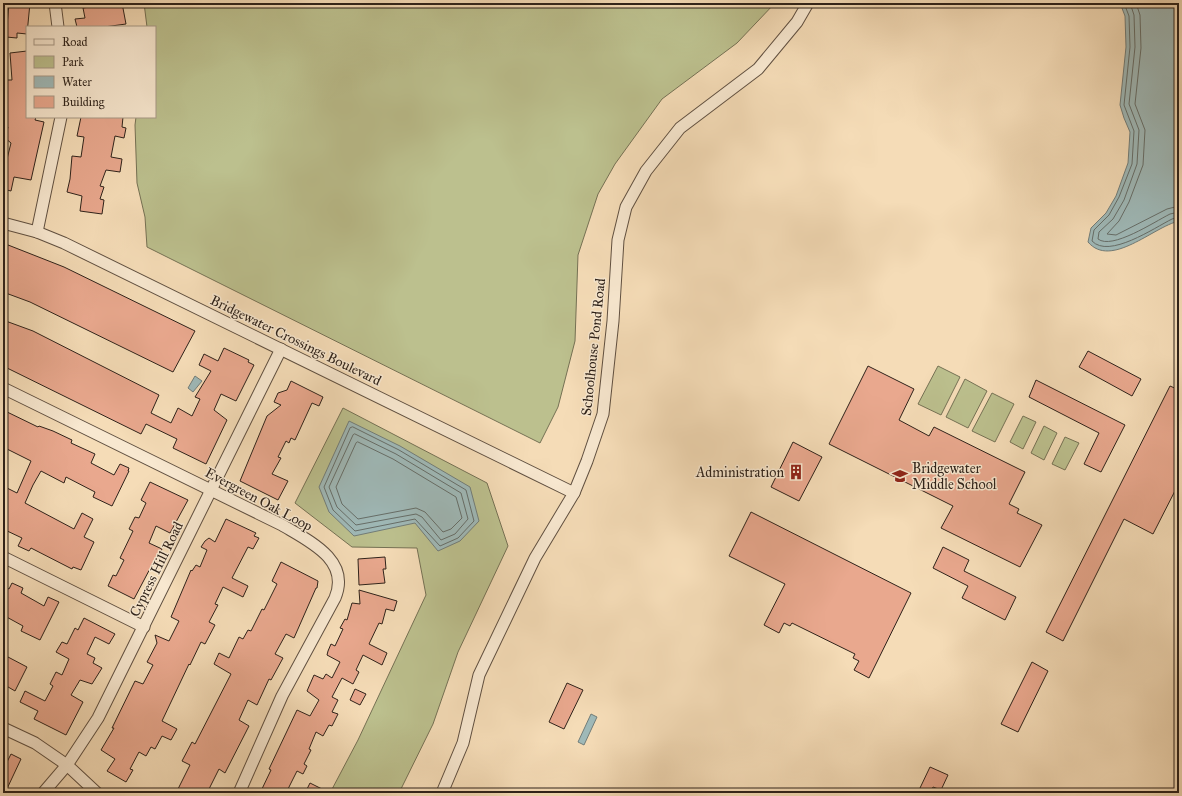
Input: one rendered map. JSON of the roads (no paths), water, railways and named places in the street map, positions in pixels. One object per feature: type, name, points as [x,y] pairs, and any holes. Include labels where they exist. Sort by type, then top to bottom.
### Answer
[{"type":"street","points":[[55,3],[58,26]]},
{"type":"street","name":"Schoolhouse Pond Road","points":[[442,793],[448,782],[463,743],[475,690],[490,649],[535,558],[574,493],[603,414],[613,321],[618,240],[626,207],[646,171],[680,128],[758,69],[797,22],[808,3]]},
{"type":"street","points":[[37,232],[60,118]]},
{"type":"street","name":"Bridgewater Crossings Boulevard","points":[[3,223],[37,232],[281,349],[574,493]]},
{"type":"street","name":"Cypress Hill Road","points":[[43,793],[67,765],[98,718],[281,349]]},
{"type":"street","name":"Evergreen Oak Loop","points":[[3,388],[282,525],[304,538],[330,558],[339,576],[339,588],[282,696],[239,793]]},
{"type":"street","points":[[3,557],[144,626]]},
{"type":"street","points":[[3,728],[36,743],[67,765],[97,793]]},
{"type":"water","points":[[1120,3],[1179,3],[1179,221],[1132,244],[1120,249],[1108,251],[1097,249],[1088,242],[1091,228],[1106,213],[1116,196],[1128,163],[1130,132],[1120,105],[1126,47],[1125,16]]},
{"type":"water","points":[[195,376],[202,381],[193,392],[188,388]]},
{"type":"water","points":[[349,421],[400,446],[470,487],[479,521],[460,541],[438,551],[415,523],[354,536],[329,512],[319,487]]},
{"type":"water","points":[[591,714],[597,717],[584,745],[578,742]]},
{"type":"place","name":"Administration","points":[[796,472]]},
{"type":"place","name":"Bridgewater Middle School","points":[[900,476]]}]
